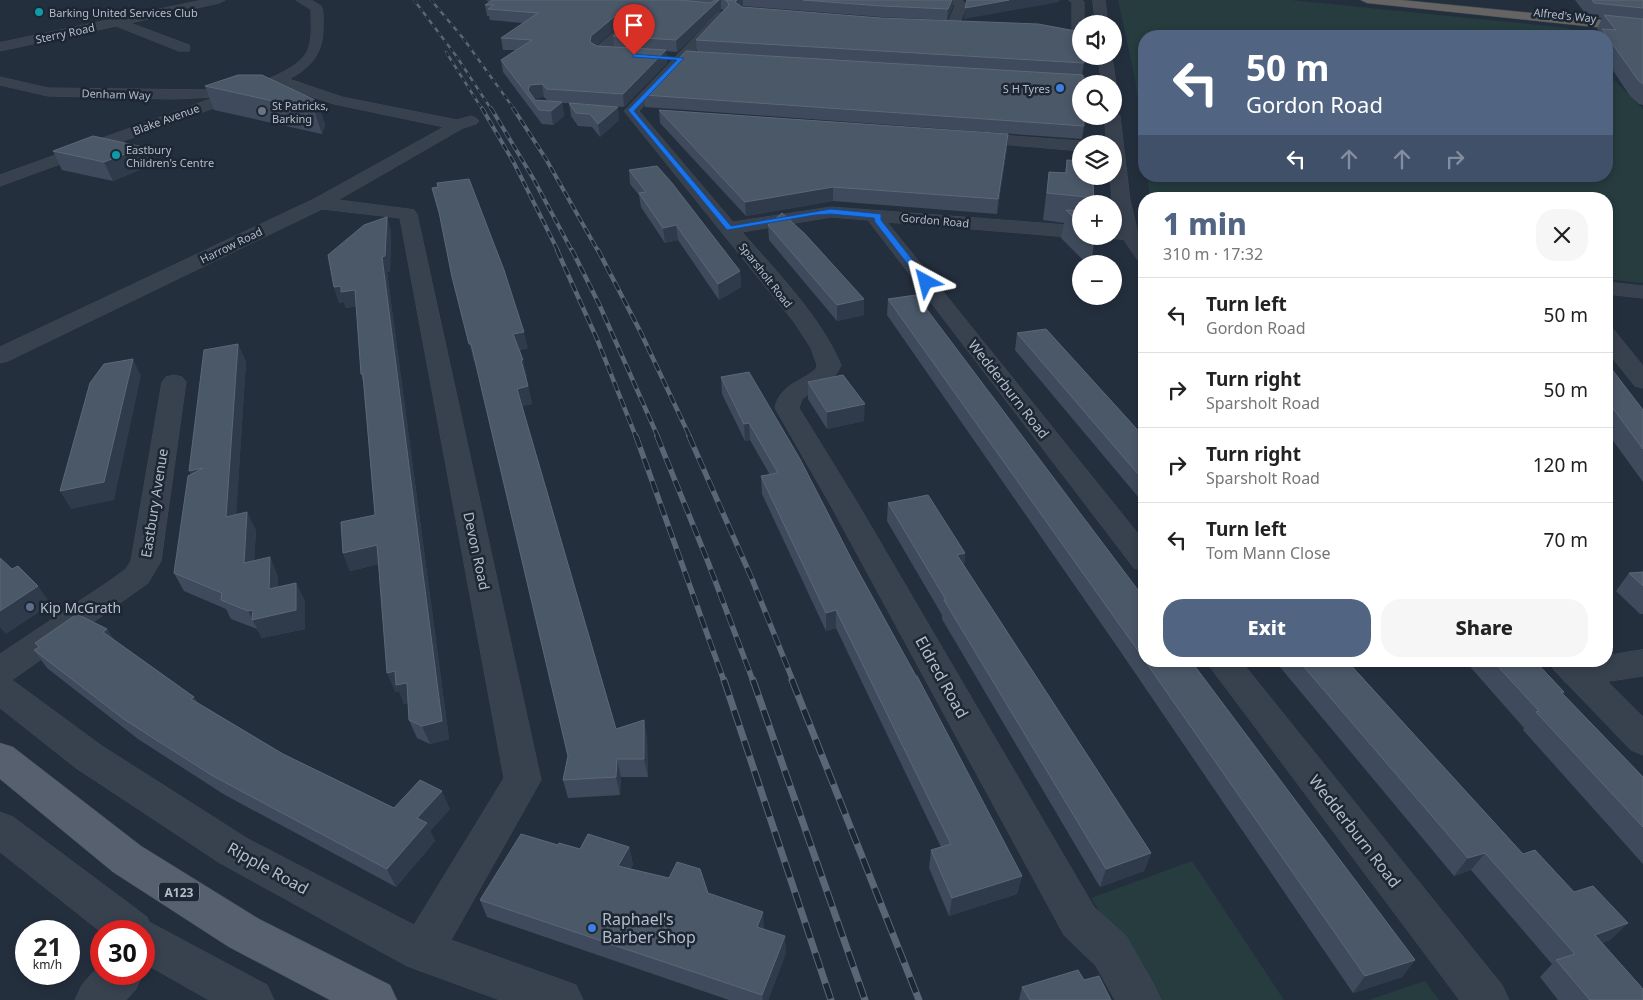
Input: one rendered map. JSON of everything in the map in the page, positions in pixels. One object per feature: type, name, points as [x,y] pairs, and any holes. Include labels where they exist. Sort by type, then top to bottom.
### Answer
[{"type":"highway","points":[[1367,0],[1643,28]]},
{"type":"highway","name":"Alfred's Way","points":[[1427,0],[1643,23]]},
{"type":"highway","name":"Alfred's Way","points":[[1485,0],[1643,16]]},
{"type":"main road","name":"A123","points":[[0,758],[126,859],[244,932],[375,1000]]},
{"type":"street","name":"Sterry Road","points":[[0,47],[219,0]]},
{"type":"street","name":"Blake Avenue","points":[[0,181],[234,94],[277,80],[295,71],[312,58],[318,34],[317,8],[302,0]]},
{"type":"street","points":[[952,28],[961,6],[955,0]]},
{"type":"street","points":[[1099,0],[1101,15]]},
{"type":"street","points":[[634,115],[631,110],[632,108],[682,58],[720,11]]},
{"type":"street","points":[[117,22],[184,48]]},
{"type":"street","points":[[937,27],[969,28]]},
{"type":"street","points":[[627,28],[599,52],[638,56]]},
{"type":"street","points":[[664,57],[701,58]]},
{"type":"street","points":[[1034,79],[1072,82]]},
{"type":"street","name":"Harrow Road","points":[[0,356],[320,203],[464,123],[339,102],[277,80]]},
{"type":"street","name":"Denham Way","points":[[0,81],[48,92],[172,95],[234,94]]},
{"type":"street","points":[[614,113],[655,116]]},
{"type":"street","name":"Sparsholt Road","points":[[634,115],[729,228],[810,330],[828,359]]},
{"type":"street","points":[[960,137],[1072,145]]},
{"type":"street","points":[[1119,185],[1121,200],[1133,241]]},
{"type":"street","name":"Devon Road","points":[[320,203],[408,214],[523,780],[422,951]]},
{"type":"street","name":"Gordon Road","points":[[729,228],[831,212],[1072,231]]},
{"type":"street","name":"Wedderburn Road","points":[[878,216],[878,220],[1138,553]]},
{"type":"street","points":[[1613,289],[1643,292]]},
{"type":"street","points":[[1613,344],[1643,381]]},
{"type":"street","name":"Eldred Road","points":[[828,359],[829,365],[826,372],[792,394],[787,400],[787,408],[844,504],[1079,921],[1110,951],[1139,1000]]},
{"type":"street","name":"Eastbury Avenue","points":[[0,670],[137,576],[146,561],[174,382]]},
{"type":"street","points":[[1613,665],[1643,663]]},
{"type":"street","name":"Wedderburn Road","points":[[1227,667],[1487,1000]]},
{"type":"street","points":[[1571,667],[1643,740]]},
{"type":"street","name":"Ripple Road","points":[[0,689],[89,757],[234,851],[422,951],[561,1000]]},
{"type":"street","points":[[0,829],[116,920]]},
{"type":"street","points":[[155,947],[252,1000]]},
{"type":"street","points":[[98,1000],[111,985]]},
{"type":"green space","points":[[1118,0],[1291,0],[1568,28],[1570,30],[1138,30],[1138,102],[1135,79]]},
{"type":"green space","points":[[1613,79],[1643,109],[1643,283],[1613,280],[1613,192],[1149,192],[1148,182],[1613,182]]},
{"type":"green space","points":[[1192,861],[1284,1000],[1156,1000],[1091,898]]},
{"type":"green space","points":[[1425,981],[1439,1000],[1369,1000]]},
{"type":"building","points":[[493,0],[680,0],[710,3],[719,0],[676,40],[613,36],[634,17],[627,11],[620,12],[591,36],[590,42],[597,46],[666,50],[623,94],[547,89],[542,84],[530,85],[528,90],[535,100],[562,102],[551,111],[539,110],[501,60],[532,40],[501,38],[538,13],[488,9],[494,5],[485,5]]},
{"type":"building","points":[[725,0],[737,0],[735,2],[742,7],[881,18],[1038,24],[1072,30],[1072,62],[696,40],[729,5]]},
{"type":"building","points":[[803,0],[952,0],[948,9]]},
{"type":"building","points":[[967,0],[1009,0],[965,8]]},
{"type":"building","points":[[1592,0],[1643,0],[1643,8],[1594,3]]},
{"type":"building","points":[[1604,15],[1643,19],[1643,84],[1638,80],[1613,45],[1613,30],[1602,29],[1616,30]]},
{"type":"building","points":[[686,51],[1083,75],[1072,75],[1072,125],[1084,126],[644,95]]},
{"type":"building","points":[[238,75],[262,75],[317,101],[314,110],[205,86]]},
{"type":"building","points":[[569,103],[618,107],[598,124],[590,114],[576,113]]},
{"type":"building","points":[[659,110],[1008,134],[998,199],[833,187],[745,202]]},
{"type":"building","points":[[93,136],[143,147],[104,162],[53,151]]},
{"type":"building","points":[[1067,160],[1072,160],[1072,185],[1093,185],[1094,195],[1047,193],[1049,172],[1066,173]]},
{"type":"building","points":[[657,166],[740,271],[718,284],[676,225],[663,228],[639,193],[646,192],[629,170]]},
{"type":"building","points":[[469,179],[504,270],[524,332],[513,334],[523,360],[521,360],[528,386],[517,389],[616,729],[644,720],[644,759],[617,759],[616,777],[563,780],[568,756],[471,344],[469,344],[452,277],[439,212],[432,188],[438,187],[437,183]]},
{"type":"building","points":[[1066,210],[1072,210],[1072,216]]},
{"type":"building","points":[[782,213],[805,234],[864,299],[837,305],[768,225]]},
{"type":"building","points":[[387,217],[385,256],[382,257],[442,721],[422,726],[409,720],[407,683],[396,685],[395,671],[387,673],[377,545],[343,553],[341,522],[375,515],[355,290],[341,292],[341,286],[334,287],[328,255],[364,225]]},
{"type":"building","points":[[916,295],[1138,590],[1138,651],[888,299]]},
{"type":"building","points":[[1046,329],[1138,430],[1138,474],[1017,333]]},
{"type":"building","points":[[238,344],[226,517],[247,512],[244,563],[270,557],[269,589],[296,583],[296,610],[252,620],[253,610],[248,611],[221,600],[222,593],[174,573],[188,476],[203,468],[189,471],[204,350]]},
{"type":"building","points":[[133,359],[104,482],[60,491],[90,383],[104,364]]},
{"type":"building","points":[[1613,371],[1643,410],[1643,449],[1613,408]]},
{"type":"building","points":[[749,372],[800,459],[852,560],[917,676],[1022,876],[952,898],[931,850],[951,844],[836,610],[826,613],[761,476],[778,473],[749,423],[744,424],[721,377]]},
{"type":"building","points":[[843,375],[865,404],[827,412],[808,382]]},
{"type":"building","points":[[928,495],[965,553],[957,555],[1151,853],[1106,869],[944,600],[946,600],[888,503]]},
{"type":"building","points":[[0,558],[12,569],[18,566],[38,586],[0,611]]},
{"type":"building","points":[[1643,572],[1643,586],[1629,573]]},
{"type":"building","points":[[77,614],[107,629],[103,632],[194,697],[191,699],[283,754],[394,808],[420,780],[442,791],[417,818],[427,823],[387,869],[213,776],[125,720],[34,650],[39,647],[35,643]]},
{"type":"building","points":[[1149,667],[1195,667],[1415,960],[1365,976]]},
{"type":"building","points":[[1304,667],[1352,667],[1523,854],[1535,850],[1574,892],[1593,886],[1628,923],[1595,935],[1643,989],[1643,1000],[1590,1000],[1556,960],[1575,954],[1485,853],[1468,858]]},
{"type":"building","points":[[1499,667],[1541,667],[1564,692],[1561,692],[1643,777],[1643,827],[1536,712],[1539,711]]},
{"type":"building","points":[[521,834],[558,845],[559,843],[580,849],[588,834],[629,847],[618,866],[669,878],[677,862],[700,869],[708,893],[763,912],[757,927],[785,936],[762,995],[480,900]]},
{"type":"building","points":[[1078,970],[1084,980],[1099,976],[1111,1000],[1030,1000],[1022,987]]},
{"type":"railway","points":[[414,0],[457,57],[491,109]]},
{"type":"railway","points":[[431,0],[463,38],[514,109]]},
{"type":"railway","points":[[446,52],[482,109]]},
{"type":"railway","points":[[482,108],[514,163],[558,251]]},
{"type":"railway","points":[[491,108],[533,178],[572,251]]},
{"type":"railway","points":[[513,108],[546,159],[598,251]]},
{"type":"railway","points":[[557,250],[597,339],[636,437]]},
{"type":"railway","points":[[572,250],[599,304],[658,437]]},
{"type":"railway","points":[[598,250],[640,331],[690,437]]},
{"type":"railway","points":[[636,436],[724,681]]},
{"type":"railway","points":[[657,436],[708,562],[753,681]]},
{"type":"railway","points":[[689,436],[752,579],[793,681]]},
{"type":"railway","points":[[724,680],[831,1000]]},
{"type":"railway","points":[[753,680],[865,1000]]},
{"type":"railway","points":[[792,680],[919,1000]]},
{"type":"place","name":"Barking United Services Club","points":[[39,12]]},
{"type":"place","name":"S H Tyres","points":[[1060,88]]},
{"type":"place","name":"St Patricks, Barking","points":[[262,111]]},
{"type":"place","name":"Eastbury Children's Centre","points":[[116,155]]},
{"type":"place","name":"Kip McGrath","points":[[30,607]]},
{"type":"place","name":"Raphael's Barber Shop","points":[[592,928]]},
{"type":"route","points":[[634,55],[681,58],[631,110],[729,228],[815,213],[846,212],[878,216],[878,220],[926,282]]}]
